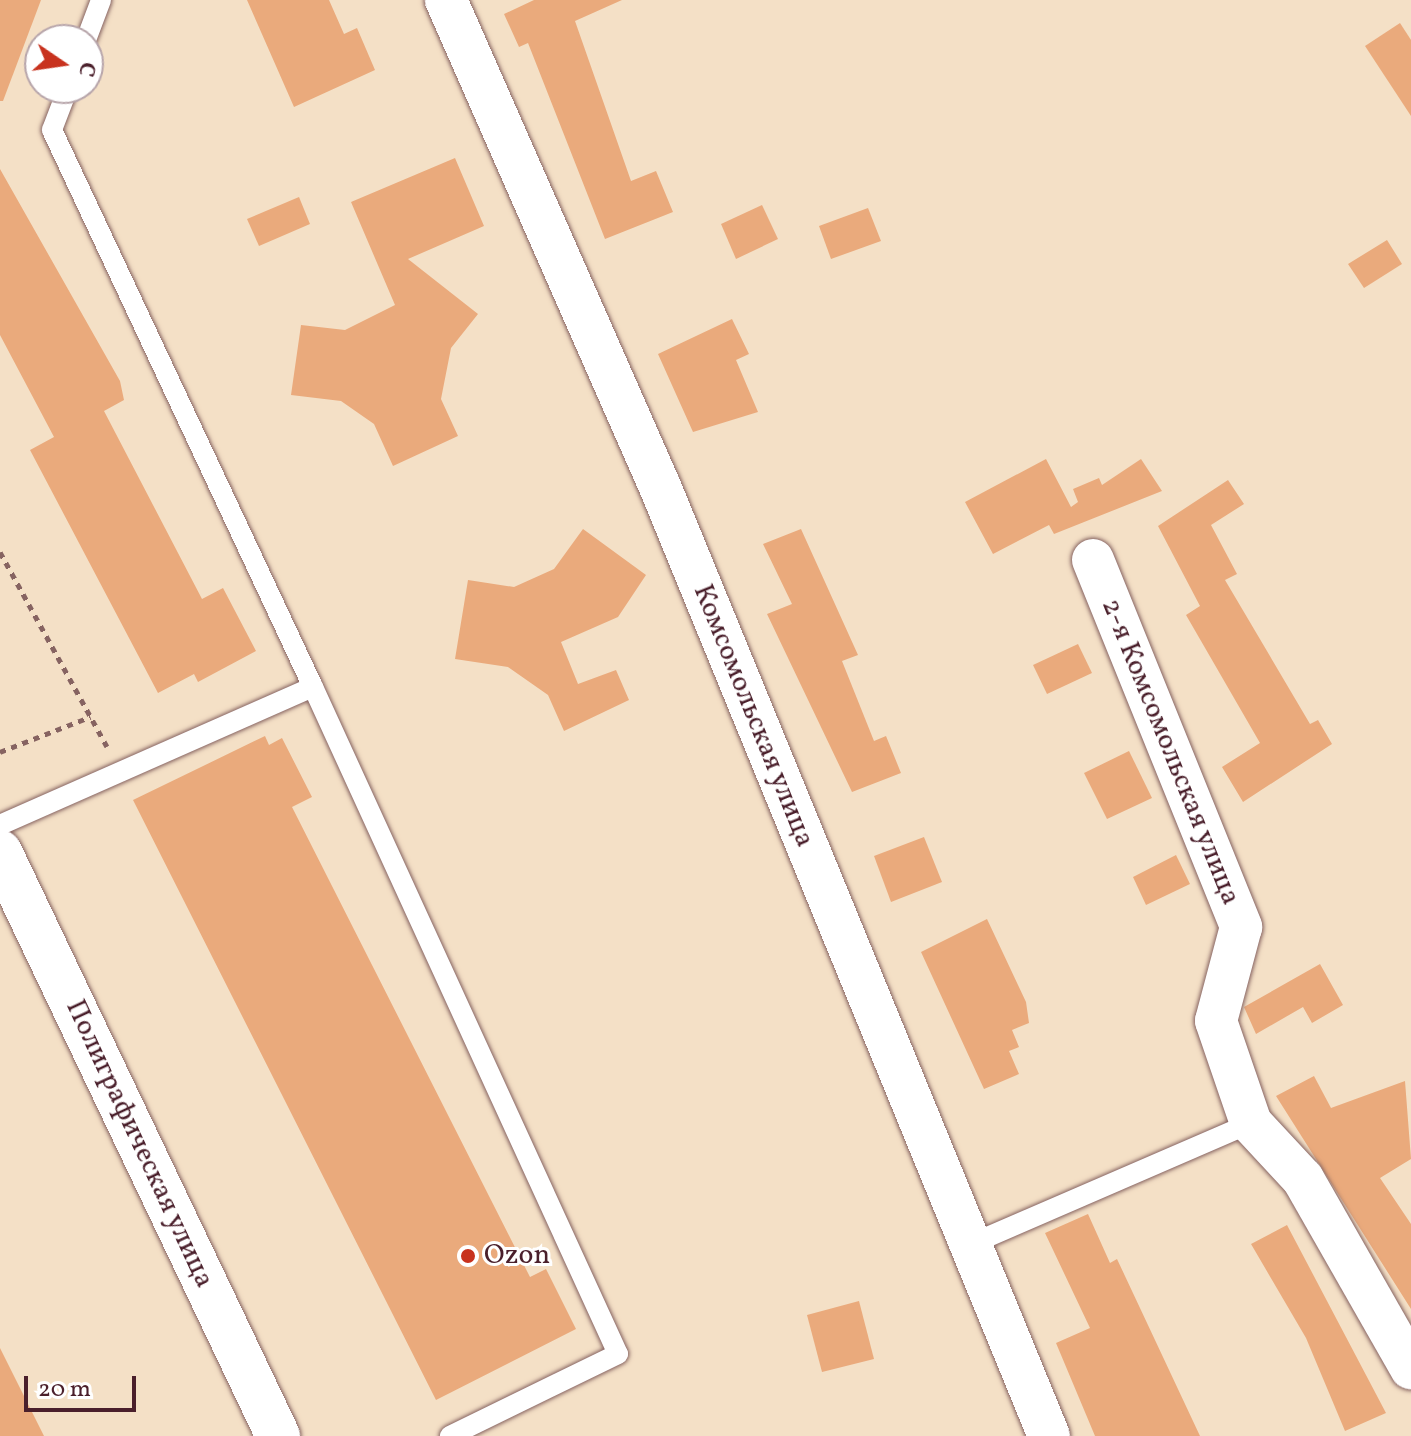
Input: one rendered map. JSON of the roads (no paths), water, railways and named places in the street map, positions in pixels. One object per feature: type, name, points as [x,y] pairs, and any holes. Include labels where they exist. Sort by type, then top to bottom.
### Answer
[{"type":"main road","name":"Полиграфическая улица","points":[[0,852],[278,1436]]},
{"type":"street","name":"Комсомольская улица","points":[[446,0],[661,489],[1049,1436]]},
{"type":"street","name":"2-я Комсомольская улица","points":[[1093,560],[1241,927],[1216,1021],[1251,1123],[1303,1179],[1411,1368]]},
{"type":"lane","points":[[92,24],[101,0]]},
{"type":"lane","points":[[62,104],[52,130],[313,687],[618,1354],[450,1436]]},
{"type":"lane","points":[[0,825],[313,687]]},
{"type":"lane","points":[[969,1245],[1251,1123]]},
{"type":"place","name":"Ozon","points":[[468,1256]]}]
